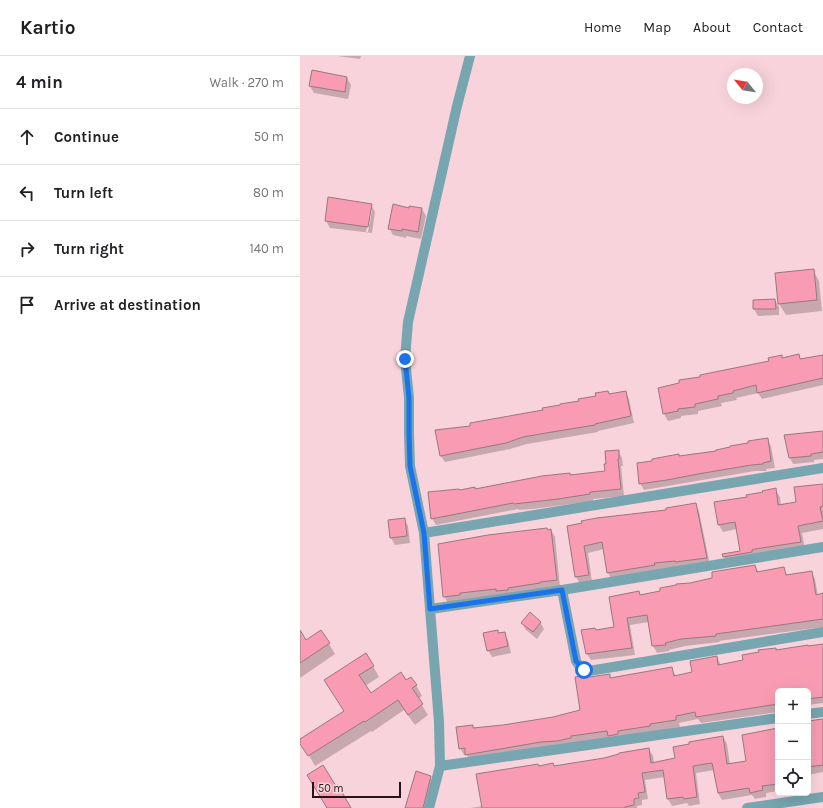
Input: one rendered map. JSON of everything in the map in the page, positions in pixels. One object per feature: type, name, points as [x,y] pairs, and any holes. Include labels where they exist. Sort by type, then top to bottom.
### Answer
[{"type":"street","points":[[429,808],[440,766],[439,722],[424,533],[410,466],[409,398],[405,359],[410,314],[455,114],[470,56]]},
{"type":"street","points":[[424,533],[823,468]]},
{"type":"street","points":[[430,609],[562,590],[823,547]]},
{"type":"street","points":[[562,590],[576,661],[584,670],[823,632]]},
{"type":"street","points":[[811,714],[823,712]]},
{"type":"street","points":[[440,766],[775,718]]},
{"type":"street","points":[[747,808],[823,797]]},
{"type":"building","points":[[312,70],[347,77],[345,92],[309,86]]},
{"type":"building","points":[[328,197],[372,204],[368,227],[325,221]]},
{"type":"building","points":[[393,204],[409,208],[409,206],[422,208],[418,232],[402,229],[402,231],[388,229]]},
{"type":"building","points":[[814,269],[817,300],[778,304],[775,273]]},
{"type":"building","points":[[775,299],[776,309],[753,309],[753,300]]},
{"type":"building","points":[[799,354],[800,359],[823,355],[823,378],[757,393],[756,385],[733,391],[733,393],[718,396],[718,399],[695,404],[695,407],[678,409],[678,411],[663,414],[658,388],[679,383],[679,380],[700,377],[700,375],[769,361],[768,358],[782,355],[782,358]]},
{"type":"building","points":[[608,391],[609,394],[626,391],[631,416],[595,425],[523,437],[506,443],[440,456],[435,430],[470,426],[470,423],[543,410],[542,408],[579,401],[578,399],[596,396],[595,393]]},
{"type":"building","points":[[823,431],[823,452],[811,454],[811,456],[789,458],[784,435]]},
{"type":"building","points":[[768,438],[771,461],[763,464],[639,484],[637,463],[679,454],[679,456],[716,451],[730,446],[748,443],[748,441]]},
{"type":"building","points":[[619,450],[618,459],[621,489],[590,492],[590,494],[558,499],[513,503],[431,519],[428,492],[460,490],[475,487],[475,489],[542,476],[570,473],[570,475],[605,471],[605,451]]},
{"type":"building","points":[[823,484],[823,506],[820,507],[823,521],[798,526],[801,542],[755,549],[752,550],[752,552],[723,557],[722,554],[740,551],[735,522],[718,525],[714,502],[747,497],[746,495],[776,488],[778,505],[796,502],[794,487]]},
{"type":"building","points":[[696,503],[707,558],[654,563],[655,565],[607,573],[602,542],[584,546],[589,575],[575,577],[567,526],[582,523],[581,521],[597,518],[666,510],[666,508]]},
{"type":"building","points":[[405,518],[407,536],[390,538],[388,520]]},
{"type":"building","points":[[547,528],[548,530],[551,529],[557,580],[508,588],[508,590],[496,591],[496,589],[460,593],[460,595],[443,597],[438,544],[488,535]]},
{"type":"building","points":[[755,565],[757,572],[784,567],[786,575],[812,571],[816,595],[823,593],[823,619],[716,634],[716,636],[681,639],[665,643],[666,645],[652,646],[647,615],[627,618],[632,648],[586,654],[581,630],[595,628],[596,630],[614,627],[609,597],[639,591],[640,595],[660,591],[660,588],[676,584],[690,583],[712,578],[712,572]]},
{"type":"building","points":[[530,612],[541,622],[533,632],[521,623]]},
{"type":"building","points":[[300,630],[306,640],[321,630],[330,643],[300,663]]},
{"type":"building","points":[[498,630],[498,633],[505,632],[508,646],[487,651],[483,633]]},
{"type":"building","points":[[823,644],[823,697],[811,699],[811,688],[775,688],[775,704],[696,717],[695,712],[676,716],[676,720],[618,731],[618,734],[608,736],[607,731],[571,736],[571,738],[557,741],[541,742],[465,755],[465,748],[459,749],[456,727],[473,725],[473,728],[503,725],[553,717],[580,710],[575,677],[590,677],[610,674],[610,678],[672,667],[674,676],[692,672],[690,661],[717,656],[718,665],[743,660],[742,655],[759,652],[758,650],[776,648],[776,650]]},
{"type":"building","points":[[366,653],[374,666],[359,675],[371,693],[401,672],[406,680],[411,677],[417,685],[412,688],[423,704],[408,715],[398,700],[365,722],[364,721],[308,756],[300,744],[300,739],[344,711],[324,680]]},
{"type":"building","points":[[823,719],[823,765],[811,767],[811,724],[811,721]]},
{"type":"building","points":[[775,729],[775,784],[762,786],[763,790],[750,793],[749,788],[718,793],[712,763],[693,766],[697,797],[667,799],[663,770],[642,773],[645,792],[638,793],[639,798],[634,799],[634,805],[625,808],[482,808],[476,774],[538,764],[539,766],[553,763],[554,766],[604,758],[619,753],[649,748],[651,763],[675,758],[673,747],[689,744],[689,742],[723,736],[727,764],[746,761],[742,735]]},
{"type":"building","points":[[323,765],[336,786],[338,785],[351,808],[327,808],[307,775]]},
{"type":"building","points":[[416,771],[431,776],[423,808],[405,808]]},
{"type":"route","points":[[405,359],[409,398],[410,466],[424,533],[430,609],[562,590],[576,661],[584,670]]}]
